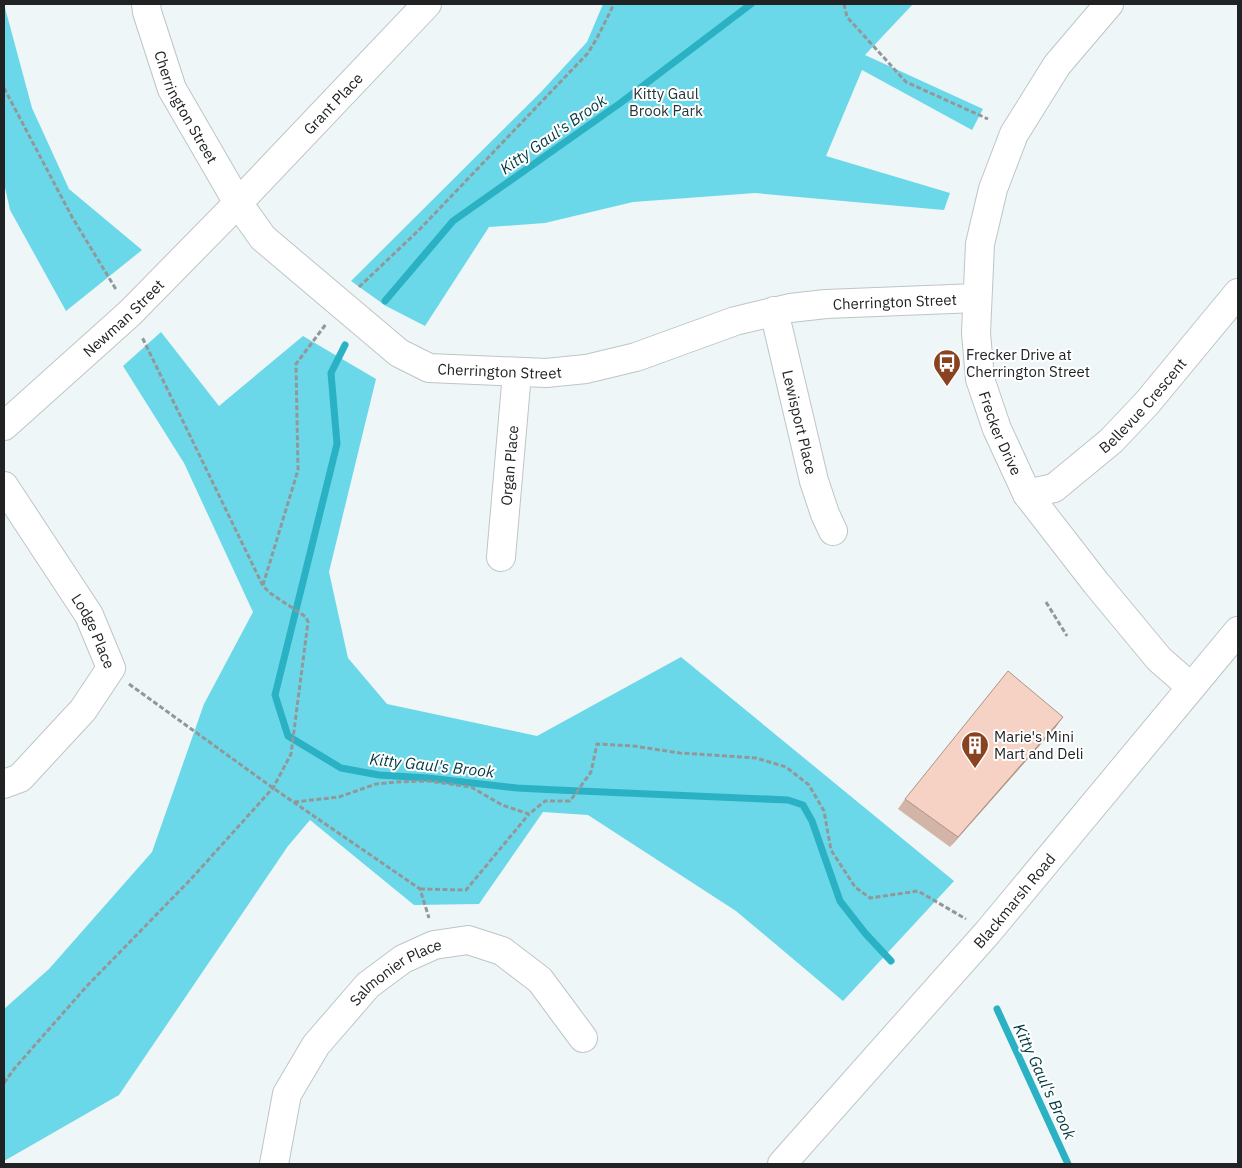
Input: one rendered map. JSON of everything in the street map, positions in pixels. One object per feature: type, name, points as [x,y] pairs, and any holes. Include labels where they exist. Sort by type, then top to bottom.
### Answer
[{"type":"street","name":"Cherrington Street","points":[[146,4],[172,89],[238,203],[263,238],[399,353],[428,368],[553,373],[603,366],[636,357],[735,321],[774,311],[826,304],[977,298]]},
{"type":"street","name":"Grant Place","points":[[238,203],[427,4]]},
{"type":"street","name":"Frecker Drive","points":[[1109,4],[1057,65],[1014,134],[993,189],[980,244],[976,333],[980,379],[998,429],[1027,494],[1096,583],[1159,659],[1191,687]]},
{"type":"street","name":"Newman Street","points":[[4,426],[130,313],[238,203]]},
{"type":"street","name":"Bellevue Crescent","points":[[1027,494],[1054,488],[1111,441],[1147,403],[1238,293]]},
{"type":"street","name":"Lewisport Place","points":[[774,311],[814,482],[833,531]]},
{"type":"street","name":"Organ Place","points":[[501,557],[517,373]]},
{"type":"street","name":"Lodge Place","points":[[4,486],[89,615],[111,668],[83,710],[20,778],[4,784]]},
{"type":"street","name":"Blackmarsh Road","points":[[782,1164],[988,932],[1238,630]]},
{"type":"street","name":"Salmonier Place","points":[[274,1164],[287,1094],[316,1045],[368,985],[404,959],[434,944],[468,940],[502,951],[540,980],[583,1038]]},
{"type":"path","points":[[357,289],[420,229],[588,53],[614,4]]},
{"type":"path","points":[[844,4],[847,17],[906,82],[988,119]]},
{"type":"path","points":[[4,88],[72,217],[120,296]]},
{"type":"path","points":[[263,586],[298,470],[296,364],[326,324]]},
{"type":"path","points":[[4,1083],[86,987],[191,879],[273,788],[291,754],[308,622],[306,616],[270,593],[263,586],[141,334]]},
{"type":"path","points":[[1046,602],[1067,636]]},
{"type":"path","points":[[129,684],[273,788],[420,889],[466,890],[529,814],[545,801],[570,801],[590,772],[597,744],[634,746],[680,753],[756,758],[786,767],[809,786],[824,811],[831,850],[855,887],[870,898],[918,891],[942,905]]},
{"type":"path","points":[[294,802],[339,797],[376,784],[428,782],[471,787],[502,805],[529,814]]},
{"type":"path","points":[[420,889],[429,918]]},
{"type":"green space","points":[[4,4],[32,108],[69,189],[142,250],[66,311],[10,210],[4,183]]},
{"type":"green space","name":"Kitty Gaul Brook Park","points":[[603,4],[913,4],[865,55],[983,109],[972,130],[862,70],[826,156],[950,193],[944,210],[755,193],[633,202],[545,223],[489,227],[425,326],[386,306],[351,281],[541,92],[587,42]]},
{"type":"green space","points":[[161,332],[219,406],[303,336],[376,379],[329,572],[348,658],[387,704],[537,736],[681,657],[954,881],[843,1001],[736,911],[588,815],[543,812],[479,904],[414,905],[310,820],[288,846],[119,1095],[4,1161],[4,1009],[49,969],[152,852],[204,704],[253,612],[184,463],[123,366]]},
{"type":"building","name":"Marie's Mini Mart and Deli","points":[[1008,671],[1063,717],[958,837],[905,799]]},
{"type":"waterway","name":"Kitty Gaul's Brook","points":[[385,301],[453,221],[619,104],[751,4]]},
{"type":"waterway","name":"Kitty Gaul's Brook","points":[[345,345],[331,373],[337,444],[275,695],[288,736],[341,768],[379,775],[428,778],[517,788],[788,800],[803,805],[812,821],[840,901],[865,933],[891,961]]},
{"type":"waterway","name":"Kitty Gaul's Brook","points":[[997,1009],[1068,1164]]},
{"type":"place","name":"Frecker Drive at Cherrington Street","points":[[947,387]]},
{"type":"place","name":"Marie's Mini Mart and Deli","points":[[975,769]]}]
